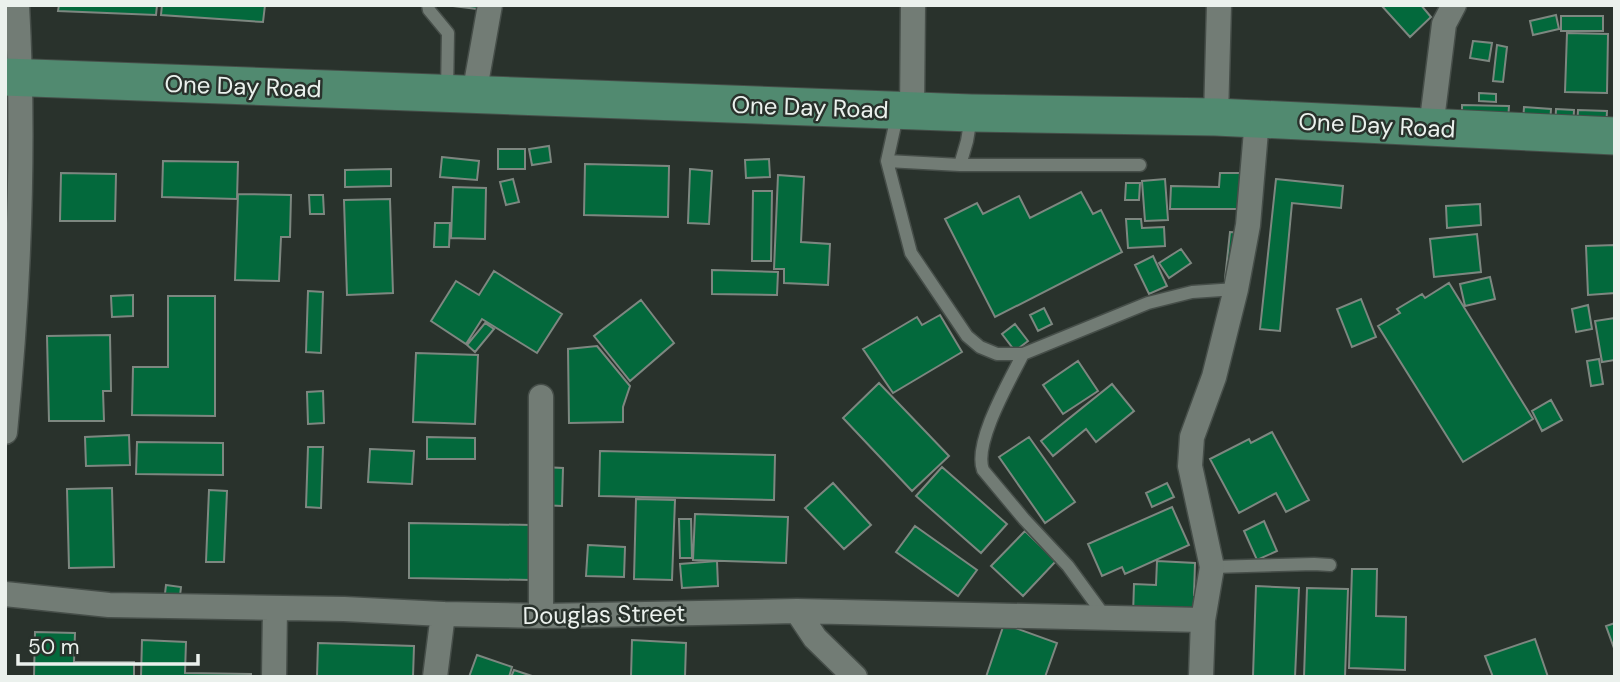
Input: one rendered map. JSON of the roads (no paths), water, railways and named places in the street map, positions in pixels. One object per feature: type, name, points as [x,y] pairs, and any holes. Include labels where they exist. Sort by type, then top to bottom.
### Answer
[{"type":"main road","name":"One Day Road","points":[[13,78],[971,113],[1216,117],[1615,136]]},
{"type":"street","points":[[5,432],[16,320],[13,78],[17,5]]},
{"type":"street","points":[[461,94],[490,5]]},
{"type":"street","points":[[912,111],[913,5]]},
{"type":"street","points":[[1216,117],[1219,5]]},
{"type":"street","points":[[1430,128],[1444,24],[1454,5]]},
{"type":"street","points":[[1201,677],[1203,620],[1212,567],[1190,466],[1192,438],[1214,377],[1236,289],[1248,225],[1257,119]]},
{"type":"street","points":[[541,397],[541,615]]},
{"type":"street","name":"Douglas Street","points":[[5,594],[109,605],[344,609],[443,614],[797,611],[1203,620]]},
{"type":"street","points":[[274,677],[275,609]]},
{"type":"street","points":[[797,611],[815,638],[855,677]]},
{"type":"street","points":[[435,677],[443,614]]},
{"type":"lane","points":[[428,5],[448,33],[461,94]]},
{"type":"lane","points":[[912,111],[895,125],[887,161],[911,253],[967,336],[980,347],[997,354],[1023,354],[1147,303],[1192,292],[1236,289]]},
{"type":"lane","points":[[960,165],[971,113]]},
{"type":"lane","points":[[887,161],[960,165],[1140,165]]},
{"type":"lane","points":[[1023,354],[990,421],[980,462],[983,470],[1024,519],[1068,566],[1106,619]]},
{"type":"lane","points":[[1212,567],[1331,565]]}]
